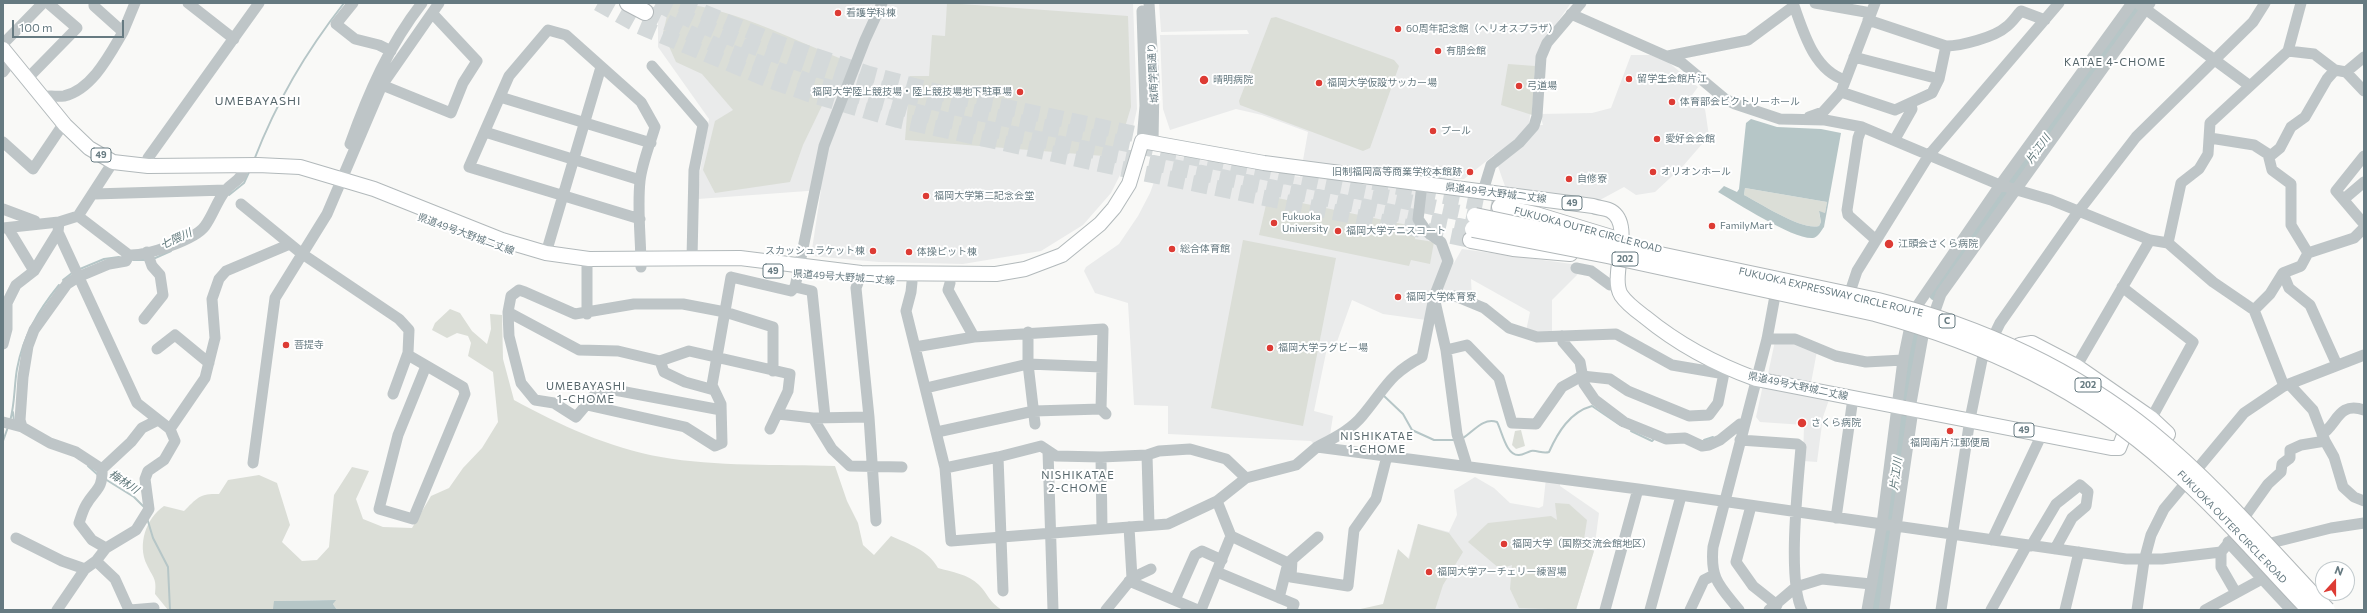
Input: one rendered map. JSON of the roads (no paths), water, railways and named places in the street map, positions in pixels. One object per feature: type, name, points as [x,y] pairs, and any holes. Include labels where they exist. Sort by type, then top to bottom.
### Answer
[{"type":"highway","points":[[628,3],[645,12]]},
{"type":"highway","name":"FUKUOKA OUTER CIRCLE ROAD","points":[[1500,207],[1536,215],[1620,241],[1777,283],[1918,317],[1935,311],[1994,334],[2016,352],[2195,479]]},
{"type":"highway","name":"FUKUOKA OUTER CIRCLE ROAD","points":[[1473,228],[1544,252],[1621,258],[1777,283],[1851,289],[1918,317],[1987,349],[2016,352],[2074,376],[2122,407],[2163,440],[2237,531],[2311,610]]},
{"type":"highway","name":"FUKUOKA EXPRESSWAY CIRCLE ROUTE","points":[[1473,228],[1871,299],[1920,312],[1983,334],[2061,372],[2091,390],[2150,432],[2195,479],[2328,610]]},
{"type":"highway","points":[[2016,352],[2032,344],[2076,367],[2151,419],[2167,434],[2163,440]]},
{"type":"highway","points":[[2195,479],[2232,534],[2288,609]]},
{"type":"highway","points":[[2195,479],[2248,520],[2338,610]]},
{"type":"highway","name":"FUKUOKA EXPRESSWAY CIRCLE ROUTE","points":[[2195,479],[2311,610]]},
{"type":"highway","name":"FUKUOKA OUTER CIRCLE ROAD","points":[[2237,531],[2267,544],[2328,610]]},
{"type":"main road","name":"県道49号大野城二丈線","points":[[8,54],[64,124],[89,148],[113,162],[148,166],[250,165],[300,167],[374,189],[502,240],[546,253],[589,259],[641,263],[741,266],[798,276],[912,282],[995,283],[1022,279],[1049,269],[1083,250],[1110,228],[1125,207],[1142,175],[1148,142]]},
{"type":"main road","name":"県道49号大野城二丈線","points":[[341,180],[370,197],[499,249],[545,260],[587,267],[692,258],[740,258],[798,276],[861,273],[996,274],[1025,269],[1044,263],[1076,245],[1100,224],[1114,208],[1134,172],[1148,142]]},
{"type":"main road","name":"県道49号大野城二丈線","points":[[1148,142],[1264,163],[1483,191],[1612,211],[1620,222],[1621,258],[1617,282],[1620,294],[1631,306],[1683,346],[1725,368],[1756,379],[2118,448],[2122,427]]},
{"type":"street","points":[[3,44],[44,3]]},
{"type":"street","points":[[28,78],[77,28],[48,3]]},
{"type":"street","points":[[94,3],[94,6],[124,32]]},
{"type":"street","points":[[42,97],[64,96],[84,85],[103,65],[124,32],[135,3]]},
{"type":"street","points":[[188,3],[234,39]]},
{"type":"street","points":[[148,166],[148,158],[259,3]]},
{"type":"street","points":[[353,3],[336,24],[355,39],[380,45],[391,50]]},
{"type":"street","points":[[341,180],[344,162],[374,80],[391,50],[422,3]]},
{"type":"street","points":[[253,463],[275,298],[301,253],[327,214],[382,85],[439,3]]},
{"type":"street","points":[[587,405],[685,427],[715,446],[722,443],[721,404],[712,384],[731,277],[791,291],[798,276],[824,146],[864,40],[882,3]]},
{"type":"street","name":"城南学園通り","points":[[1142,3],[1145,106],[1148,142]]},
{"type":"street","name":"城南学園通り","points":[[1148,142],[1154,81],[1149,3]]},
{"type":"street","points":[[1483,191],[1491,166],[1519,144],[1534,126],[1537,116],[1541,57],[1547,43],[1581,3]]},
{"type":"street","points":[[1816,3],[1871,12],[1946,46],[1954,46],[1997,33],[2006,28],[2021,11],[2046,20]]},
{"type":"street","points":[[1884,610],[1889,526],[1905,408],[1903,360],[1918,317],[2000,185],[2132,3]]},
{"type":"street","points":[[1941,610],[1951,534],[1970,419],[1982,360],[1994,334],[2000,323],[2078,212],[2136,137],[2213,58],[2253,22],[2265,3]]},
{"type":"street","points":[[2168,242],[2181,183],[2199,169],[2208,154],[2210,123],[2288,51],[2299,3]]},
{"type":"street","points":[[1668,56],[1748,40],[1794,5],[1809,46],[1826,68],[1845,80]]},
{"type":"street","points":[[1851,289],[1857,271],[1929,155],[2046,20],[2054,5]]},
{"type":"street","points":[[1935,311],[1941,294],[2016,190],[2145,5],[2250,86]]},
{"type":"street","points":[[1809,119],[1809,116],[1823,112],[1841,92],[1871,12]]},
{"type":"street","points":[[382,85],[451,113],[463,83],[476,61],[432,13]]},
{"type":"street","points":[[1571,14],[1682,63],[1725,98],[1735,104],[1780,119],[1809,119],[1846,123],[1862,127],[1895,139],[2000,185],[2051,200],[2150,240],[2168,242],[2214,282],[2254,310],[2286,385],[2312,410],[2323,437],[2334,457],[2343,487],[2354,497],[2364,501]]},
{"type":"street","points":[[640,219],[469,167],[509,76],[548,30],[566,35],[641,102],[655,127],[640,180],[641,263]]},
{"type":"street","points":[[1841,92],[1895,110],[1911,104],[1932,93],[1938,79],[1946,46]]},
{"type":"street","points":[[2288,51],[2314,54],[2341,71],[2364,91]]},
{"type":"street","points":[[3,72],[8,54]]},
{"type":"street","points":[[1854,57],[1938,79]]},
{"type":"street","points":[[2269,157],[2280,148],[2291,127],[2305,117],[2327,79],[2364,57]]},
{"type":"street","points":[[652,66],[703,125],[694,170],[692,258]]},
{"type":"street","points":[[546,253],[601,67]]},
{"type":"street","points":[[500,97],[651,143]]},
{"type":"street","points":[[1895,139],[1912,109],[1911,104]]},
{"type":"street","points":[[3,142],[33,169],[64,124]]},
{"type":"street","points":[[1862,127],[1858,138],[1847,210],[1848,215],[1876,240]]},
{"type":"street","points":[[485,132],[640,180]]},
{"type":"street","points":[[2210,138],[2254,145],[2268,154],[2272,170],[2290,184],[2291,225],[2308,253]]},
{"type":"street","points":[[2364,156],[2336,191],[2364,224]]},
{"type":"street","points":[[3,344],[7,302],[16,285],[34,271],[58,227],[78,216],[94,194],[113,162]]},
{"type":"street","points":[[22,427],[20,420],[23,377],[28,346],[34,330],[67,284],[78,277],[109,264],[190,238],[204,227],[226,190],[240,180],[250,165]]},
{"type":"street","points":[[2344,199],[2364,182]]},
{"type":"street","points":[[912,282],[906,311],[945,468],[951,541],[1168,524],[1217,501],[1246,478],[1296,465],[1317,447],[1343,434],[1362,416],[1383,387],[1394,376],[1405,366],[1422,357],[1434,297],[1448,261],[1442,242],[1427,232],[1418,219],[1422,184]]},
{"type":"street","points":[[94,194],[226,190]]},
{"type":"street","points":[[241,204],[301,253],[400,319],[409,330],[408,355],[393,394]]},
{"type":"street","points":[[3,209],[35,221],[36,224]]},
{"type":"street","points":[[78,216],[127,258]]},
{"type":"street","points":[[34,271],[5,228],[36,224],[58,227]]},
{"type":"street","points":[[57,610],[85,569],[96,561],[106,548],[136,530],[146,514],[145,479],[148,471],[164,460],[176,440],[170,429],[137,403],[73,266],[58,227]]},
{"type":"street","points":[[2254,310],[2270,294],[2284,273],[2301,266],[2308,253],[2354,238],[2364,228]]},
{"type":"street","points":[[2076,367],[2150,240]]},
{"type":"street","points":[[170,429],[205,378],[215,338],[212,299],[220,279],[226,271],[290,244]]},
{"type":"street","points":[[144,319],[164,294],[160,275],[152,266],[148,252]]},
{"type":"street","points":[[587,267],[588,314]]},
{"type":"street","points":[[1576,268],[1591,271],[1610,285],[1617,282]]},
{"type":"street","points":[[2284,273],[2289,288],[2310,305],[2337,365]]},
{"type":"street","points":[[798,276],[812,291],[825,417]]},
{"type":"street","points":[[860,280],[856,288],[869,417],[876,521]]},
{"type":"street","points":[[950,283],[948,290],[974,337]]},
{"type":"street","points":[[1739,610],[1719,585],[1714,575],[1712,565],[1713,547],[1767,339],[1777,283]]},
{"type":"street","points":[[2122,287],[2194,342],[2151,419]]},
{"type":"street","points":[[721,410],[604,388],[598,391],[576,417],[554,402],[535,400],[521,383],[509,336],[508,312],[512,296],[519,290],[575,314],[588,314],[634,304],[684,304],[725,312],[774,327],[773,371]]},
{"type":"street","points":[[1434,297],[1455,296],[1484,308],[1509,328],[1537,337],[1616,334],[1672,365],[1719,373],[1725,368]]},
{"type":"street","points":[[1434,297],[1446,350],[1458,438],[1467,466]]},
{"type":"street","points":[[508,312],[579,350],[618,351],[660,361],[689,351],[790,374],[788,391],[770,429]]},
{"type":"street","points":[[1867,610],[1871,584],[1889,526],[1905,408],[1911,404],[1918,317]]},
{"type":"street","points":[[915,347],[974,337],[1028,332],[1103,329],[1102,367],[1104,412],[1034,411],[937,432]]},
{"type":"street","points":[[1028,332],[1028,364],[1035,424]]},
{"type":"street","points":[[157,349],[175,335],[209,363]]},
{"type":"street","points":[[1562,336],[1563,342],[1580,362],[1584,384],[1595,400],[1624,422],[1661,437],[1684,438],[1698,445],[1709,445],[1720,440],[1740,424],[1744,425]]},
{"type":"street","points":[[1767,339],[1795,339],[1836,356],[1866,362],[1903,360]]},
{"type":"street","points":[[1446,350],[1467,345],[1499,378],[1512,423],[1536,424],[1562,387],[1582,376],[1610,379],[1628,391],[1689,416],[1709,414],[1718,403],[1725,368]]},
{"type":"street","points":[[2137,610],[2144,559],[2150,535],[2164,509],[2195,479],[2244,413],[2286,385],[2364,353]]},
{"type":"street","points":[[408,355],[463,388],[465,394],[413,519],[379,509],[398,435],[426,366]]},
{"type":"street","points":[[660,361],[664,372],[685,382],[714,390]]},
{"type":"street","points":[[926,388],[1028,364],[1102,367]]},
{"type":"street","points":[[1836,518],[1853,398]]},
{"type":"street","points":[[2236,593],[2221,567],[2222,552],[2268,484],[2281,472],[2282,464],[2290,458],[2290,450],[2301,444],[2323,437],[2339,413],[2347,409],[2364,410]]},
{"type":"street","points":[[778,414],[813,418],[869,417]]},
{"type":"street","points":[[813,418],[832,449],[850,466],[902,466]]},
{"type":"street","points":[[106,548],[92,540],[79,523],[86,505],[99,490],[102,474],[132,442],[142,428],[158,420]]},
{"type":"street","points":[[5,423],[22,427],[50,443],[76,452],[102,474]]},
{"type":"street","points":[[1992,540],[2042,434]]},
{"type":"street","points":[[1740,440],[1797,444],[1801,447],[1797,511],[1796,587],[1802,610]]},
{"type":"street","points":[[945,468],[1041,446],[1056,456],[1100,457],[1147,455],[1159,451],[1190,449],[1226,459],[1246,478]]},
{"type":"street","points":[[1317,447],[1638,489],[1750,506],[1797,511],[1889,526],[2126,559],[2144,559],[2222,552]]},
{"type":"street","points":[[1048,451],[1053,610]]},
{"type":"street","points":[[1147,455],[1149,525]]},
{"type":"street","points":[[1290,561],[1291,577],[1348,586],[1354,530],[1376,499],[1387,456]]},
{"type":"street","points":[[998,457],[1003,591]]},
{"type":"street","points":[[1100,457],[1102,529]]},
{"type":"street","points":[[1992,610],[2029,546],[2056,504],[2080,485],[2088,492],[2086,506],[2072,518],[2055,549]]},
{"type":"street","points":[[1605,610],[1638,489]]},
{"type":"street","points":[[1650,610],[1681,496]]},
{"type":"street","points":[[1201,610],[1231,536],[1217,501]]},
{"type":"street","points":[[1750,506],[1736,562],[1753,586],[1773,607],[1796,587],[1822,580],[1871,584]]},
{"type":"street","points":[[2267,544],[2331,528],[2364,523]]},
{"type":"street","points":[[1129,527],[1131,579]]},
{"type":"street","points":[[2237,531],[2262,579],[2288,609]]},
{"type":"street","points":[[1231,536],[1290,561]]},
{"type":"street","points":[[1279,598],[1290,561],[1318,537]]},
{"type":"street","points":[[16,538],[62,561],[85,569]]},
{"type":"street","points":[[1175,600],[1195,555],[1202,551],[1222,560]]},
{"type":"street","points":[[2065,610],[2079,552]]},
{"type":"street","points":[[96,561],[115,579],[129,610],[154,608]]},
{"type":"street","points":[[1106,610],[1131,579],[1151,569]]},
{"type":"street","points":[[1217,572],[1294,604],[1292,610]]},
{"type":"street","points":[[1690,610],[1704,580],[1714,575]]},
{"type":"street","points":[[1131,579],[1198,610]]},
{"type":"street","points":[[2205,610],[2262,579]]},
{"type":"waterway","name":"七隈川","points":[[254,160],[272,118],[293,78],[304,59],[344,3]]},
{"type":"waterway","name":"片江川","points":[[1935,294],[2091,76],[2140,3]]},
{"type":"waterway","name":"七隈川","points":[[229,195],[244,183],[250,170]]},
{"type":"waterway","name":"七隈川","points":[[153,259],[171,251]]},
{"type":"waterway","name":"七隈川","points":[[80,269],[104,259],[119,257]]},
{"type":"waterway","name":"七隈川","points":[[133,260],[146,260]]},
{"type":"waterway","name":"七隈川","points":[[63,280],[72,273]]},
{"type":"waterway","name":"七隈川","points":[[10,421],[13,408],[17,369],[23,346],[32,324],[44,304],[59,285]]},
{"type":"waterway","name":"片江川","points":[[1877,610],[1915,338]]},
{"type":"waterway","points":[[1383,395],[1403,414],[1412,430],[1434,440],[1454,440]]},
{"type":"waterway","points":[[1463,438],[1483,423],[1492,421],[1497,422],[1505,442],[1511,452],[1522,455],[1531,451],[1544,453],[1549,452],[1556,437],[1571,418],[1577,413],[1592,406],[1620,425]]},
{"type":"waterway","name":"七隈川","points":[[13,412],[14,422]]},
{"type":"waterway","name":"七隈川","points":[[3,441],[8,427]]},
{"type":"waterway","points":[[1631,431],[1652,441],[1654,439]]},
{"type":"waterway","points":[[1704,440],[1713,437]]},
{"type":"waterway","name":"梅林川","points":[[88,466],[98,475]]},
{"type":"waterway","name":"梅林川","points":[[105,479],[134,497],[145,508]]},
{"type":"waterway","name":"梅林川","points":[[147,518],[153,538],[168,567],[170,610]]},
{"type":"tunnel","points":[[598,3],[639,26],[769,80],[809,94],[898,120],[1123,169],[1471,240]]},
{"type":"tunnel","points":[[656,3],[710,29],[765,51],[820,70],[934,102],[992,116],[1475,216]]},
{"type":"tunnel","points":[[681,3],[783,45],[869,74],[953,96],[1159,139]]},
{"type":"tunnel","points":[[645,12],[728,51],[813,83],[946,120],[1473,229]]},
{"type":"tunnel","points":[[1373,182],[1500,207]]},
{"type":"place","name":"看護学科棟","points":[[838,13]]},
{"type":"place","name":"60周年記念館（ヘリオスプラザ）","points":[[1398,29]]},
{"type":"place","name":"有朋会館","points":[[1438,51]]},
{"type":"place","name":"留学生会館片江","points":[[1629,79]]},
{"type":"place","name":"晴明病院","points":[[1204,80]]},
{"type":"place","name":"福岡大学仮設サッカー場","points":[[1319,83]]},
{"type":"place","name":"弓道場","points":[[1519,86]]},
{"type":"place","name":"福岡大学陸上競技場・陸上競技場地下駐車場","points":[[1020,92]]},
{"type":"place","name":"体育部会ビクトリーホール","points":[[1672,102]]},
{"type":"place","name":"プール","points":[[1433,131]]},
{"type":"place","name":"愛好会会館","points":[[1657,139]]},
{"type":"place","name":"旧制福岡高等商業学校本館跡","points":[[1470,172]]},
{"type":"place","name":"オリオンホール","points":[[1653,172]]},
{"type":"place","name":"自修寮","points":[[1569,179]]},
{"type":"place","name":"福岡大学第二記念会堂","points":[[926,196]]},
{"type":"place","name":"Fukuoka University","points":[[1274,223]]},
{"type":"place","name":"FamilyMart","points":[[1712,226]]},
{"type":"place","name":"福岡大学テニスコート","points":[[1338,231]]},
{"type":"place","name":"江頭会さくら病院","points":[[1889,244]]},
{"type":"place","name":"総合体育館","points":[[1172,249]]},
{"type":"place","name":"スカッシュラケット棟","points":[[873,251]]},
{"type":"place","name":"体操ピット棟","points":[[909,252]]},
{"type":"place","name":"福岡大学体育寮","points":[[1398,297]]},
{"type":"place","name":"菩提寺","points":[[286,345]]},
{"type":"place","name":"福岡大学ラグビー場","points":[[1270,348]]},
{"type":"place","name":"さくら病院","points":[[1802,423]]},
{"type":"place","name":"福岡南片江郵便局","points":[[1950,431]]},
{"type":"place","name":"福岡大学（国際交流会館地区）","points":[[1504,544]]},
{"type":"place","name":"福岡大学アーチェリー練習場","points":[[1429,572]]},
{"type":"district","name":"KATAE 4-CHOME","points":[[2115,62]]},
{"type":"district","name":"UMEBAYASHI","points":[[258,101]]},
{"type":"district","name":"UMEBAYASHI 1-CHOME","points":[[586,392]]},
{"type":"district","name":"NISHIKATAE 1-CHOME","points":[[1377,442]]},
{"type":"district","name":"NISHIKATAE 2-CHOME","points":[[1078,481]]}]
